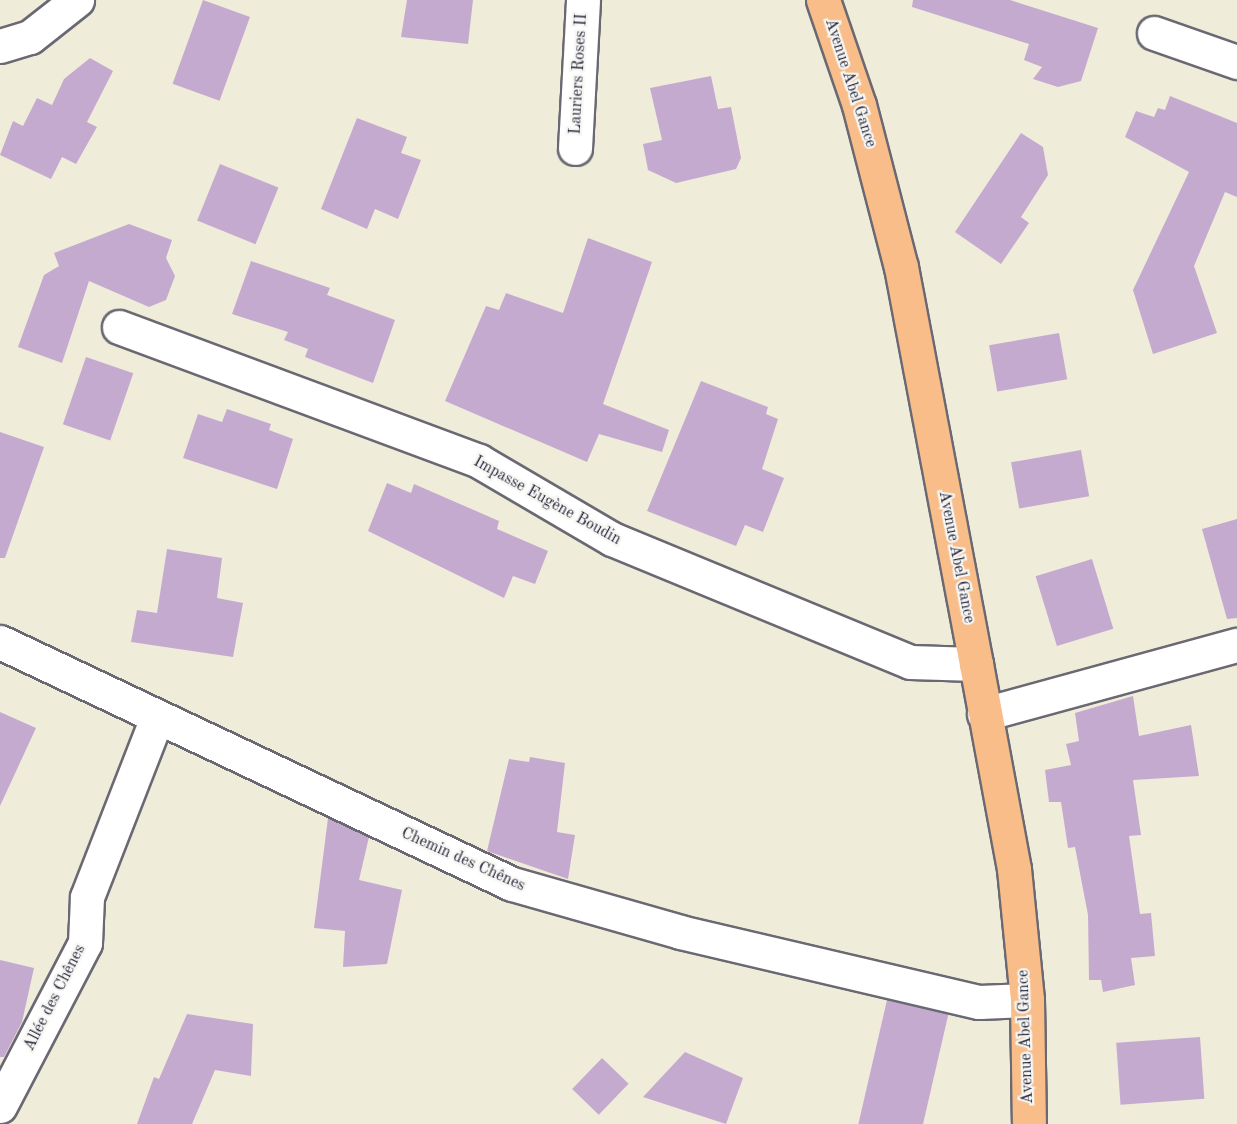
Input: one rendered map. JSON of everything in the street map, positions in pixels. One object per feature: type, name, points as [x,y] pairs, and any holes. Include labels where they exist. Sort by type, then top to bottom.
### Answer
[{"type":"main road","name":"Avenue Abel Gance","points":[[823,0],[860,105],[901,267],[1014,869],[1027,1000],[1029,1124]]},
{"type":"street","points":[[0,46],[30,37],[77,0]]},
{"type":"street","name":"Lauriers Roses II","points":[[576,148],[583,0]]},
{"type":"street","points":[[1154,33],[1237,62]]},
{"type":"street","name":"Impasse Eugène Boudin","points":[[119,327],[479,461],[612,539],[910,662],[976,664]]},
{"type":"street","name":"Chemin des Chênes","points":[[0,642],[512,884],[680,932],[979,1002],[1027,1000]]},
{"type":"street","points":[[984,714],[1237,645]]},
{"type":"street","name":"Allée des Chênes","points":[[0,1106],[85,943],[87,897],[157,717]]},
{"type":"building","points":[[203,0],[250,17],[220,101],[173,84]]},
{"type":"building","points":[[407,0],[473,0],[468,44],[401,37]]},
{"type":"building","points":[[913,0],[1010,0],[1098,28],[1081,81],[1058,87],[1033,79],[1042,67],[1024,60],[1029,44],[912,7]]},
{"type":"building","points":[[90,58],[113,71],[87,122],[97,127],[76,164],[62,157],[51,179],[0,155],[13,121],[23,126],[37,98],[52,105],[64,79]]},
{"type":"building","points":[[711,76],[718,109],[731,107],[741,158],[736,169],[676,183],[648,170],[643,144],[662,140],[650,88]]},
{"type":"building","points":[[1170,96],[1237,123],[1237,197],[1225,192],[1194,266],[1217,333],[1153,354],[1133,290],[1189,172],[1125,137],[1136,111],[1154,117],[1158,108],[1165,110]]},
{"type":"building","points":[[357,118],[407,137],[401,153],[421,160],[398,219],[375,209],[367,229],[321,209]]},
{"type":"building","points":[[1021,133],[1043,147],[1048,175],[1021,217],[1029,223],[1001,264],[955,232]]},
{"type":"building","points":[[220,164],[278,188],[256,244],[197,221]]},
{"type":"building","points":[[129,224],[172,240],[166,258],[175,276],[166,300],[149,307],[89,281],[62,363],[18,347],[44,275],[59,266],[54,253]]},
{"type":"building","points":[[588,238],[652,262],[603,404],[669,430],[662,452],[599,434],[587,462],[445,401],[486,306],[499,310],[506,293],[563,313]]},
{"type":"building","points":[[251,261],[330,288],[327,295],[395,320],[373,383],[305,357],[308,349],[284,340],[288,332],[232,314]]},
{"type":"building","points":[[1059,333],[1067,379],[997,392],[989,345]]},
{"type":"building","points":[[86,357],[133,373],[110,440],[63,424]]},
{"type":"building","points":[[701,381],[768,407],[766,414],[778,419],[762,469],[784,478],[763,532],[745,525],[736,546],[647,511]]},
{"type":"building","points":[[227,409],[271,424],[269,430],[293,439],[277,489],[183,458],[198,414],[222,422]]},
{"type":"building","points":[[0,432],[44,447],[5,558],[0,558]]},
{"type":"building","points":[[1081,450],[1089,496],[1019,509],[1011,462]]},
{"type":"building","points":[[387,483],[411,493],[414,484],[499,521],[497,529],[548,551],[535,584],[513,576],[504,598],[368,531]]},
{"type":"building","points":[[1237,519],[1237,618],[1227,619],[1202,529]]},
{"type":"building","points":[[167,549],[222,558],[217,598],[243,603],[233,657],[131,642],[137,610],[157,613]]},
{"type":"building","points":[[1092,559],[1113,629],[1057,646],[1036,576]]},
{"type":"building","points":[[1133,696],[1139,736],[1191,725],[1199,776],[1133,780],[1141,835],[1129,836],[1140,914],[1151,913],[1155,956],[1131,958],[1135,985],[1103,992],[1101,980],[1089,980],[1088,915],[1075,847],[1068,848],[1061,802],[1049,802],[1045,770],[1071,765],[1066,744],[1079,741],[1075,713]]},
{"type":"building","points":[[0,712],[36,728],[0,806]]},
{"type":"building","points":[[530,757],[565,763],[557,832],[575,835],[568,879],[487,851],[509,759],[529,762]]},
{"type":"building","points":[[328,818],[369,837],[359,880],[402,890],[387,964],[343,967],[345,931],[314,928]]},
{"type":"building","points":[[0,960],[34,968],[22,1022],[4,1057],[0,1057]]},
{"type":"building","points":[[887,1000],[948,1014],[923,1124],[858,1124]]},
{"type":"building","points":[[187,1014],[253,1024],[251,1076],[215,1070],[192,1124],[137,1124],[154,1077],[159,1079]]},
{"type":"building","points":[[1200,1037],[1204,1099],[1121,1105],[1116,1043]]},
{"type":"building","points":[[685,1052],[743,1078],[726,1124],[643,1097]]},
{"type":"building","points":[[602,1058],[629,1084],[599,1115],[572,1089]]}]
